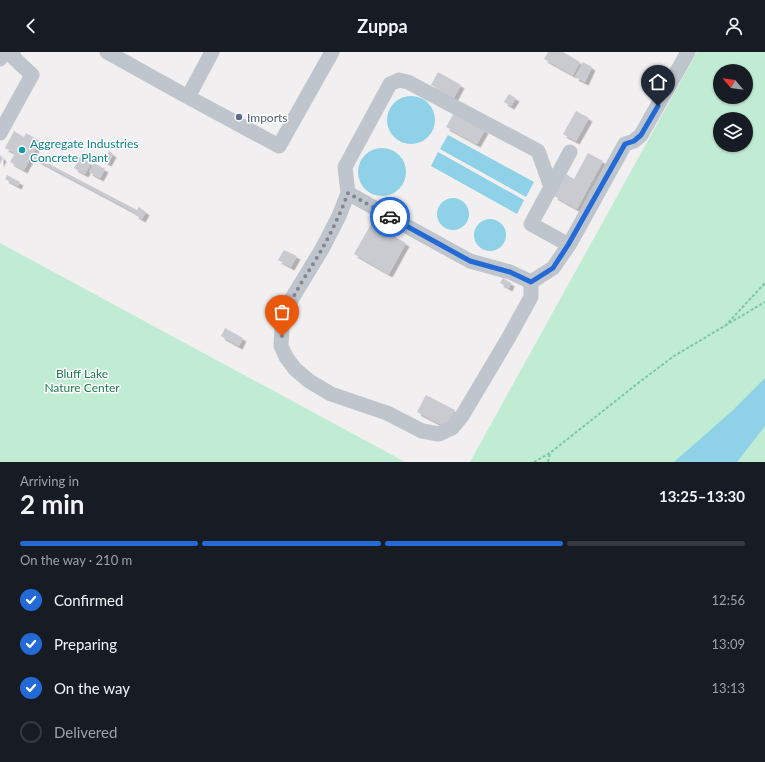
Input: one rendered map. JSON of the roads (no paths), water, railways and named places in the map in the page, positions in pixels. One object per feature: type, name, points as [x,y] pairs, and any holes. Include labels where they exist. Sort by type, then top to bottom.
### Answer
[{"type":"lane","points":[[0,59],[4,52]]},
{"type":"lane","points":[[0,133],[32,75],[14,58],[13,52]]},
{"type":"lane","points":[[106,52],[279,146],[332,52]]},
{"type":"lane","points":[[188,97],[212,52]]},
{"type":"lane","points":[[531,282],[553,268],[568,245],[625,144],[634,141],[641,135],[688,52]]},
{"type":"lane","points":[[531,282],[531,297],[462,416],[452,428],[439,434],[422,431],[387,413],[331,394],[309,382],[295,369],[286,357],[281,346],[282,327],[290,300],[322,249],[339,216],[348,193],[345,167],[390,84],[399,80],[408,82],[538,151],[551,187]]},
{"type":"lane","points":[[568,245],[530,224],[570,152]]},
{"type":"lane","points":[[348,193],[400,224],[470,261],[510,272],[531,282]]},
{"type":"water","points":[[406,96],[416,96],[428,103],[435,115],[435,125],[428,137],[416,144],[406,144],[398,140],[391,133],[387,125],[387,115],[391,107],[398,100]]},
{"type":"water","points":[[448,135],[534,182],[526,197],[440,149]]},
{"type":"water","points":[[377,148],[387,148],[399,155],[406,167],[406,177],[399,189],[387,196],[377,196],[369,192],[362,185],[358,177],[358,167],[362,159],[369,152]]},
{"type":"water","points":[[438,152],[524,200],[517,214],[431,166]]},
{"type":"water","points":[[453,198],[459,199],[466,205],[469,214],[468,220],[462,227],[453,230],[447,229],[440,223],[437,214],[438,208],[444,201]]},
{"type":"water","points":[[487,219],[493,219],[503,226],[506,235],[505,241],[499,248],[493,251],[487,251],[477,244],[474,238],[474,232],[481,222]]},
{"type":"water","points":[[765,378],[765,426],[737,462],[674,462],[732,411]]},
{"type":"place","name":"Imports","points":[[239,117]]},
{"type":"place","name":"Aggregate Industries Concrete Plant","points":[[22,150]]},
{"type":"park label","name":"Bluff Lake Nature Center","points":[[82,380]]}]
